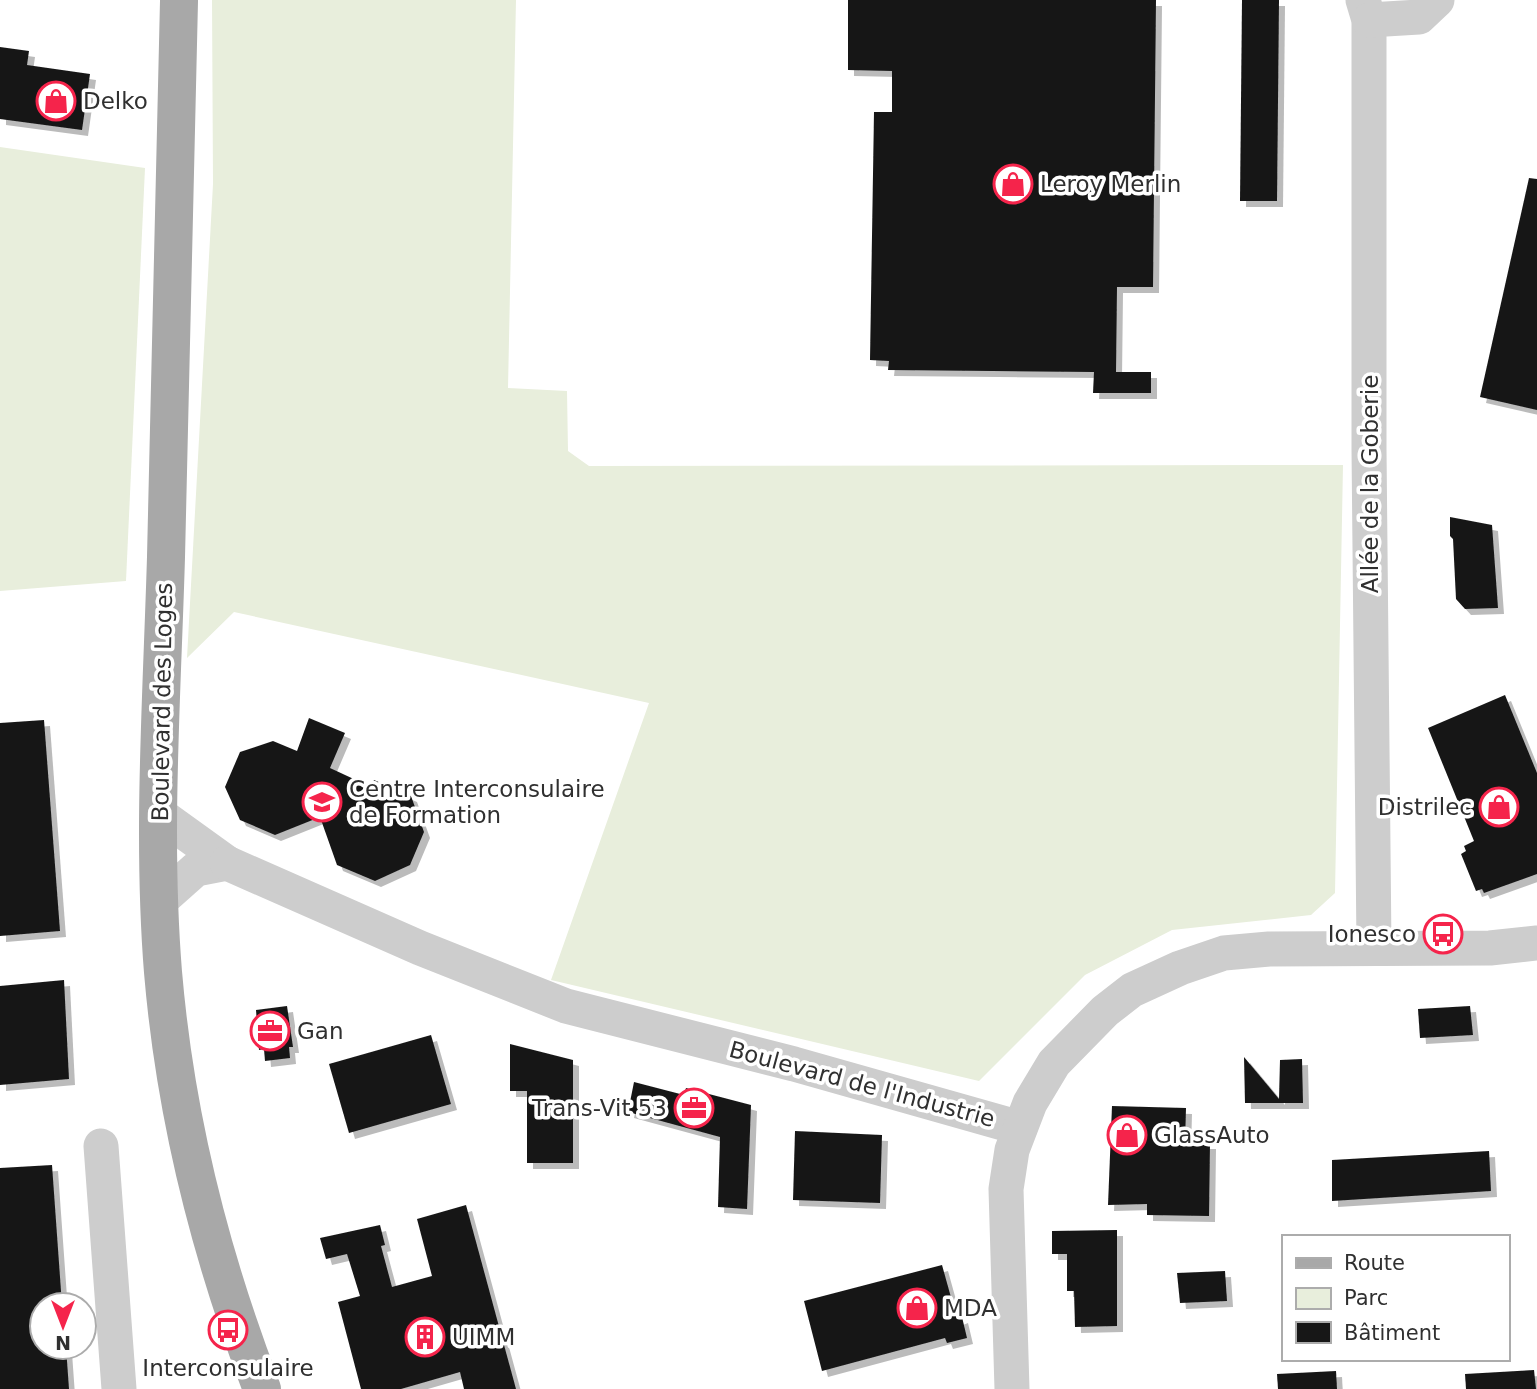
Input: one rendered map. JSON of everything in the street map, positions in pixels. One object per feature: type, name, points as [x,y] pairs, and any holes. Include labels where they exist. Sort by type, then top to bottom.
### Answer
[{"type":"main road","name":"Boulevard des Loges","points":[[173,0],[159,814],[163,971],[172,1044],[198,1188],[244,1343],[262,1389]]},
{"type":"street","name":"Allée de la Goberie","points":[[1374,947],[1366,10],[1419,18],[1437,0]]},
{"type":"street","name":"Boulevard de l'Industrie","points":[[159,814],[227,863],[419,948],[566,1006],[794,1064],[1020,1128],[1030,1102],[1054,1063],[1105,1011],[1132,989],[1205,958],[1269,948],[1490,948],[1537,943]]},
{"type":"street","points":[[160,901],[196,869],[227,863]]},
{"type":"street","points":[[1013,1389],[1006,1189],[1012,1150],[1020,1128]]},
{"type":"street","points":[[101,1146],[119,1389]]},
{"type":"green space","points":[[212,0],[516,0],[508,388],[567,391],[568,451],[589,466],[1343,465],[1335,893],[1311,915],[1172,930],[1085,975],[979,1081],[551,980],[649,703],[234,612],[187,658],[213,184]]},
{"type":"green space","points":[[0,147],[145,168],[126,581],[0,591]]},
{"type":"building","name":"Leroy Merlin","points":[[848,0],[1156,0],[1153,287],[1117,287],[1116,372],[1151,372],[1151,393],[1093,393],[1094,372],[888,370],[889,361],[870,360],[874,112],[892,112],[892,71],[848,70]]},
{"type":"building","points":[[1242,0],[1279,0],[1277,201],[1240,201]]},
{"type":"building","points":[[0,47],[29,51],[27,65],[90,74],[82,130],[0,119]]},
{"type":"building","points":[[1529,178],[1537,179],[1537,410],[1480,397]]},
{"type":"building","points":[[1450,517],[1492,525],[1498,608],[1465,609],[1456,599]]},
{"type":"building","name":"Distrilec","points":[[1505,695],[1537,773],[1537,874],[1484,893],[1482,889],[1476,891],[1461,854],[1466,851],[1464,846],[1474,841],[1428,728]]},
{"type":"building","name":"Centre Interconsulaire de Formation","points":[[309,718],[345,733],[330,768],[371,787],[374,780],[411,796],[424,832],[410,865],[375,881],[337,865],[320,817],[275,835],[240,820],[225,787],[240,752],[273,741],[297,751]]},
{"type":"building","points":[[44,720],[60,931],[0,936],[0,723]]},
{"type":"building","points":[[64,980],[69,1079],[0,1085],[0,986]]},
{"type":"building","points":[[287,1006],[293,1047],[289,1047],[290,1058],[265,1061],[264,1049],[259,1050],[256,1010]]},
{"type":"building","points":[[1470,1006],[1473,1035],[1420,1038],[1418,1009]]},
{"type":"building","points":[[431,1035],[451,1104],[349,1133],[329,1064]]},
{"type":"building","points":[[510,1044],[573,1060],[573,1163],[527,1163],[527,1091],[510,1091]]},
{"type":"building","points":[[1244,1057],[1279,1099],[1280,1060],[1302,1059],[1303,1103],[1245,1103]]},
{"type":"building","points":[[634,1082],[684,1095],[686,1088],[751,1105],[747,1209],[718,1207],[720,1137],[628,1112]]},
{"type":"building","points":[[1112,1106],[1186,1108],[1185,1143],[1210,1143],[1209,1216],[1147,1215],[1147,1204],[1108,1205]]},
{"type":"building","points":[[795,1131],[882,1135],[880,1203],[793,1200]]},
{"type":"building","points":[[1489,1151],[1491,1191],[1332,1201],[1332,1160]]},
{"type":"building","points":[[52,1165],[61,1291],[28,1291],[28,1361],[67,1361],[69,1389],[0,1389],[0,1168]]},
{"type":"building","name":"UIMM","points":[[466,1205],[516,1389],[464,1389],[460,1372],[401,1389],[361,1389],[338,1302],[360,1296],[347,1254],[326,1259],[320,1238],[380,1225],[385,1245],[381,1246],[392,1287],[432,1276],[417,1219]]},
{"type":"building","points":[[1117,1230],[1117,1326],[1075,1327],[1074,1291],[1067,1291],[1067,1254],[1052,1254],[1052,1231]]},
{"type":"building","points":[[942,1265],[957,1319],[962,1317],[967,1338],[947,1343],[945,1338],[822,1371],[804,1301]]},
{"type":"building","points":[[1225,1271],[1227,1301],[1180,1303],[1177,1273]]},
{"type":"building","points":[[1534,1370],[1536,1389],[1466,1389],[1465,1374]]},
{"type":"building","points":[[1336,1371],[1337,1389],[1278,1389],[1277,1374]]},
{"type":"place","name":"Delko","points":[[56,101]]},
{"type":"place","name":"Leroy Merlin","points":[[1013,184]]},
{"type":"place","name":"Centre Interconsulaire de Formation","points":[[322,802]]},
{"type":"place","name":"Distrilec","points":[[1499,807]]},
{"type":"place","name":"Ionesco","points":[[1443,934]]},
{"type":"place","name":"Gan","points":[[270,1031]]},
{"type":"place","name":"Trans-Vit 53","points":[[694,1108]]},
{"type":"place","name":"GlassAuto","points":[[1127,1135]]},
{"type":"place","name":"MDA","points":[[917,1308]]},
{"type":"place","name":"Interconsulaire","points":[[228,1330]]},
{"type":"place","name":"UIMM","points":[[425,1337]]}]
